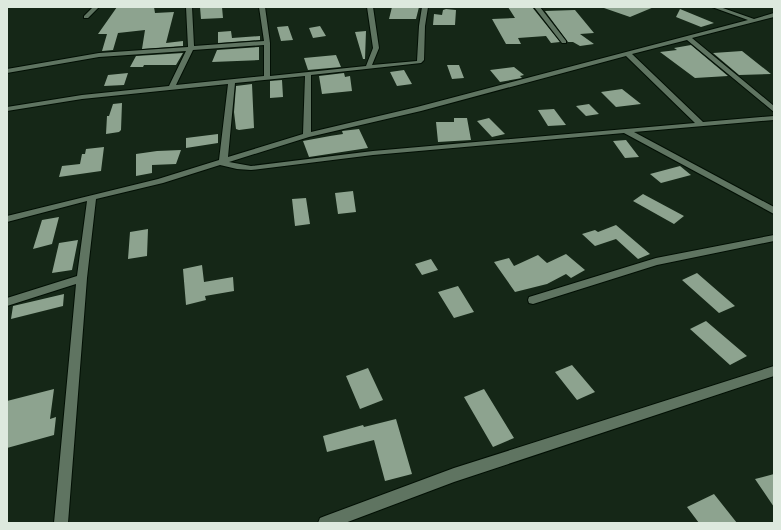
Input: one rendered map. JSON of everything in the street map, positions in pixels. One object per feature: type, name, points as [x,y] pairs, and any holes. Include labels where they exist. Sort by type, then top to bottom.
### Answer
[{"type":"street","points":[[86,17],[96,7]]},
{"type":"street","points":[[172,87],[191,48],[189,7]]},
{"type":"street","points":[[262,7],[267,44],[267,78]]},
{"type":"street","points":[[368,68],[376,48],[370,7]]},
{"type":"street","points":[[7,109],[82,97],[419,62],[421,60],[422,26],[425,7]]},
{"type":"street","points":[[537,7],[564,42]]},
{"type":"street","points":[[715,7],[755,21]]},
{"type":"street","points":[[7,219],[160,181],[223,163],[307,135],[418,109],[499,86],[628,54],[774,15]]},
{"type":"street","points":[[688,38],[774,110]]},
{"type":"street","points":[[7,71],[99,55],[267,44]]},
{"type":"street","points":[[628,54],[701,124]]},
{"type":"street","points":[[307,135],[308,74]]},
{"type":"street","points":[[223,163],[232,82]]},
{"type":"street","points":[[223,163],[237,167],[264,167],[374,153],[774,118]]},
{"type":"street","points":[[624,130],[774,212]]},
{"type":"street","points":[[61,523],[82,278],[92,197]]},
{"type":"street","points":[[533,300],[656,262],[774,238]]},
{"type":"street","points":[[7,302],[82,278]]},
{"type":"street","points":[[325,523],[454,475],[774,371]]},
{"type":"building","points":[[117,7],[154,7],[155,13],[174,12],[166,43],[183,41],[183,46],[142,49],[145,30],[118,33],[113,50],[102,51],[107,34],[98,34]]},
{"type":"building","points":[[200,7],[222,7],[223,18],[201,19]]},
{"type":"building","points":[[392,7],[419,7],[416,19],[389,19]]},
{"type":"building","points":[[508,7],[532,7],[560,42],[551,43],[546,36],[518,38],[521,44],[506,44],[492,19],[515,18]]},
{"type":"building","points":[[604,7],[654,7],[630,17]]},
{"type":"building","points":[[680,9],[714,23],[701,27],[676,17]]},
{"type":"building","points":[[443,10],[456,10],[455,25],[433,25],[434,14],[442,15]]},
{"type":"building","points":[[575,10],[594,33],[580,34],[594,44],[580,46],[573,42],[568,42],[545,11]]},
{"type":"building","points":[[288,26],[293,40],[281,41],[277,27]]},
{"type":"building","points":[[320,26],[326,36],[313,38],[309,28]]},
{"type":"building","points":[[231,31],[232,38],[260,36],[260,40],[218,43],[218,32]]},
{"type":"building","points":[[366,31],[365,59],[363,59],[355,32]]},
{"type":"building","points":[[691,45],[728,76],[695,78],[660,52],[677,50],[674,48]]},
{"type":"building","points":[[259,47],[259,60],[212,62],[217,50]]},
{"type":"building","points":[[742,51],[771,74],[739,75],[713,53]]},
{"type":"building","points":[[183,53],[176,65],[144,65],[143,67],[130,67],[136,56]]},
{"type":"building","points":[[336,55],[341,67],[308,70],[304,58]]},
{"type":"building","points":[[447,65],[459,65],[464,78],[452,79]]},
{"type":"building","points":[[514,67],[524,75],[520,76],[522,78],[500,82],[490,70]]},
{"type":"building","points":[[404,70],[412,84],[397,86],[390,72]]},
{"type":"building","points":[[128,73],[124,85],[104,86],[108,75]]},
{"type":"building","points":[[344,73],[345,77],[350,76],[352,91],[322,94],[319,76]]},
{"type":"building","points":[[282,80],[283,97],[270,98],[270,81]]},
{"type":"building","points":[[252,84],[254,128],[239,130],[236,129],[234,112],[236,86]]},
{"type":"building","points":[[622,89],[641,104],[616,107],[601,92]]},
{"type":"building","points":[[122,103],[121,130],[119,132],[106,134],[107,116],[109,116],[113,104]]},
{"type":"building","points":[[589,104],[599,114],[586,116],[576,106]]},
{"type":"building","points":[[554,109],[566,125],[548,126],[538,110]]},
{"type":"building","points":[[454,118],[467,118],[471,140],[438,142],[436,122],[454,122]]},
{"type":"building","points":[[489,118],[505,134],[492,137],[477,121]]},
{"type":"building","points":[[359,129],[368,148],[309,157],[303,141],[343,134],[342,131]]},
{"type":"building","points":[[218,134],[218,143],[186,148],[186,138]]},
{"type":"building","points":[[626,140],[639,157],[625,158],[613,141]]},
{"type":"building","points":[[104,147],[101,171],[59,177],[62,166],[80,164],[82,154],[85,154],[86,149]]},
{"type":"building","points":[[181,150],[176,164],[152,165],[152,173],[136,176],[136,154]]},
{"type":"building","points":[[680,166],[691,175],[661,183],[650,174]]},
{"type":"building","points":[[353,191],[356,212],[338,214],[335,193]]},
{"type":"building","points":[[643,194],[684,216],[674,224],[633,201]]},
{"type":"building","points":[[306,198],[310,224],[295,226],[292,199]]},
{"type":"building","points":[[59,217],[52,244],[33,249],[42,220]]},
{"type":"building","points":[[616,225],[650,254],[638,259],[616,239],[595,246],[582,234],[595,230],[598,232]]},
{"type":"building","points":[[148,229],[147,256],[128,259],[130,232]]},
{"type":"building","points":[[78,240],[72,270],[52,273],[59,243]]},
{"type":"building","points":[[566,254],[585,270],[571,278],[566,274],[547,284],[515,292],[494,262],[509,258],[514,266],[538,255],[547,263]]},
{"type":"building","points":[[431,259],[438,270],[422,275],[415,264]]},
{"type":"building","points":[[202,265],[204,282],[233,277],[234,291],[205,296],[206,300],[186,305],[183,269]]},
{"type":"building","points":[[697,273],[735,306],[719,313],[682,280]]},
{"type":"building","points":[[458,286],[474,312],[454,318],[438,292]]},
{"type":"building","points":[[64,294],[63,306],[11,319],[13,306]]},
{"type":"building","points":[[706,321],[747,356],[730,365],[690,329]]},
{"type":"building","points":[[572,365],[595,392],[577,400],[555,372]]},
{"type":"building","points":[[368,368],[383,400],[360,409],[346,376]]},
{"type":"building","points":[[54,389],[50,419],[56,417],[54,435],[7,448],[7,401]]},
{"type":"building","points":[[484,389],[514,438],[493,447],[464,397]]},
{"type":"building","points":[[396,419],[412,474],[385,481],[374,440],[327,452],[323,436],[363,425],[364,427]]},
{"type":"building","points":[[774,474],[774,507],[755,479]]},
{"type":"building","points":[[714,494],[737,523],[699,523],[687,507]]}]
